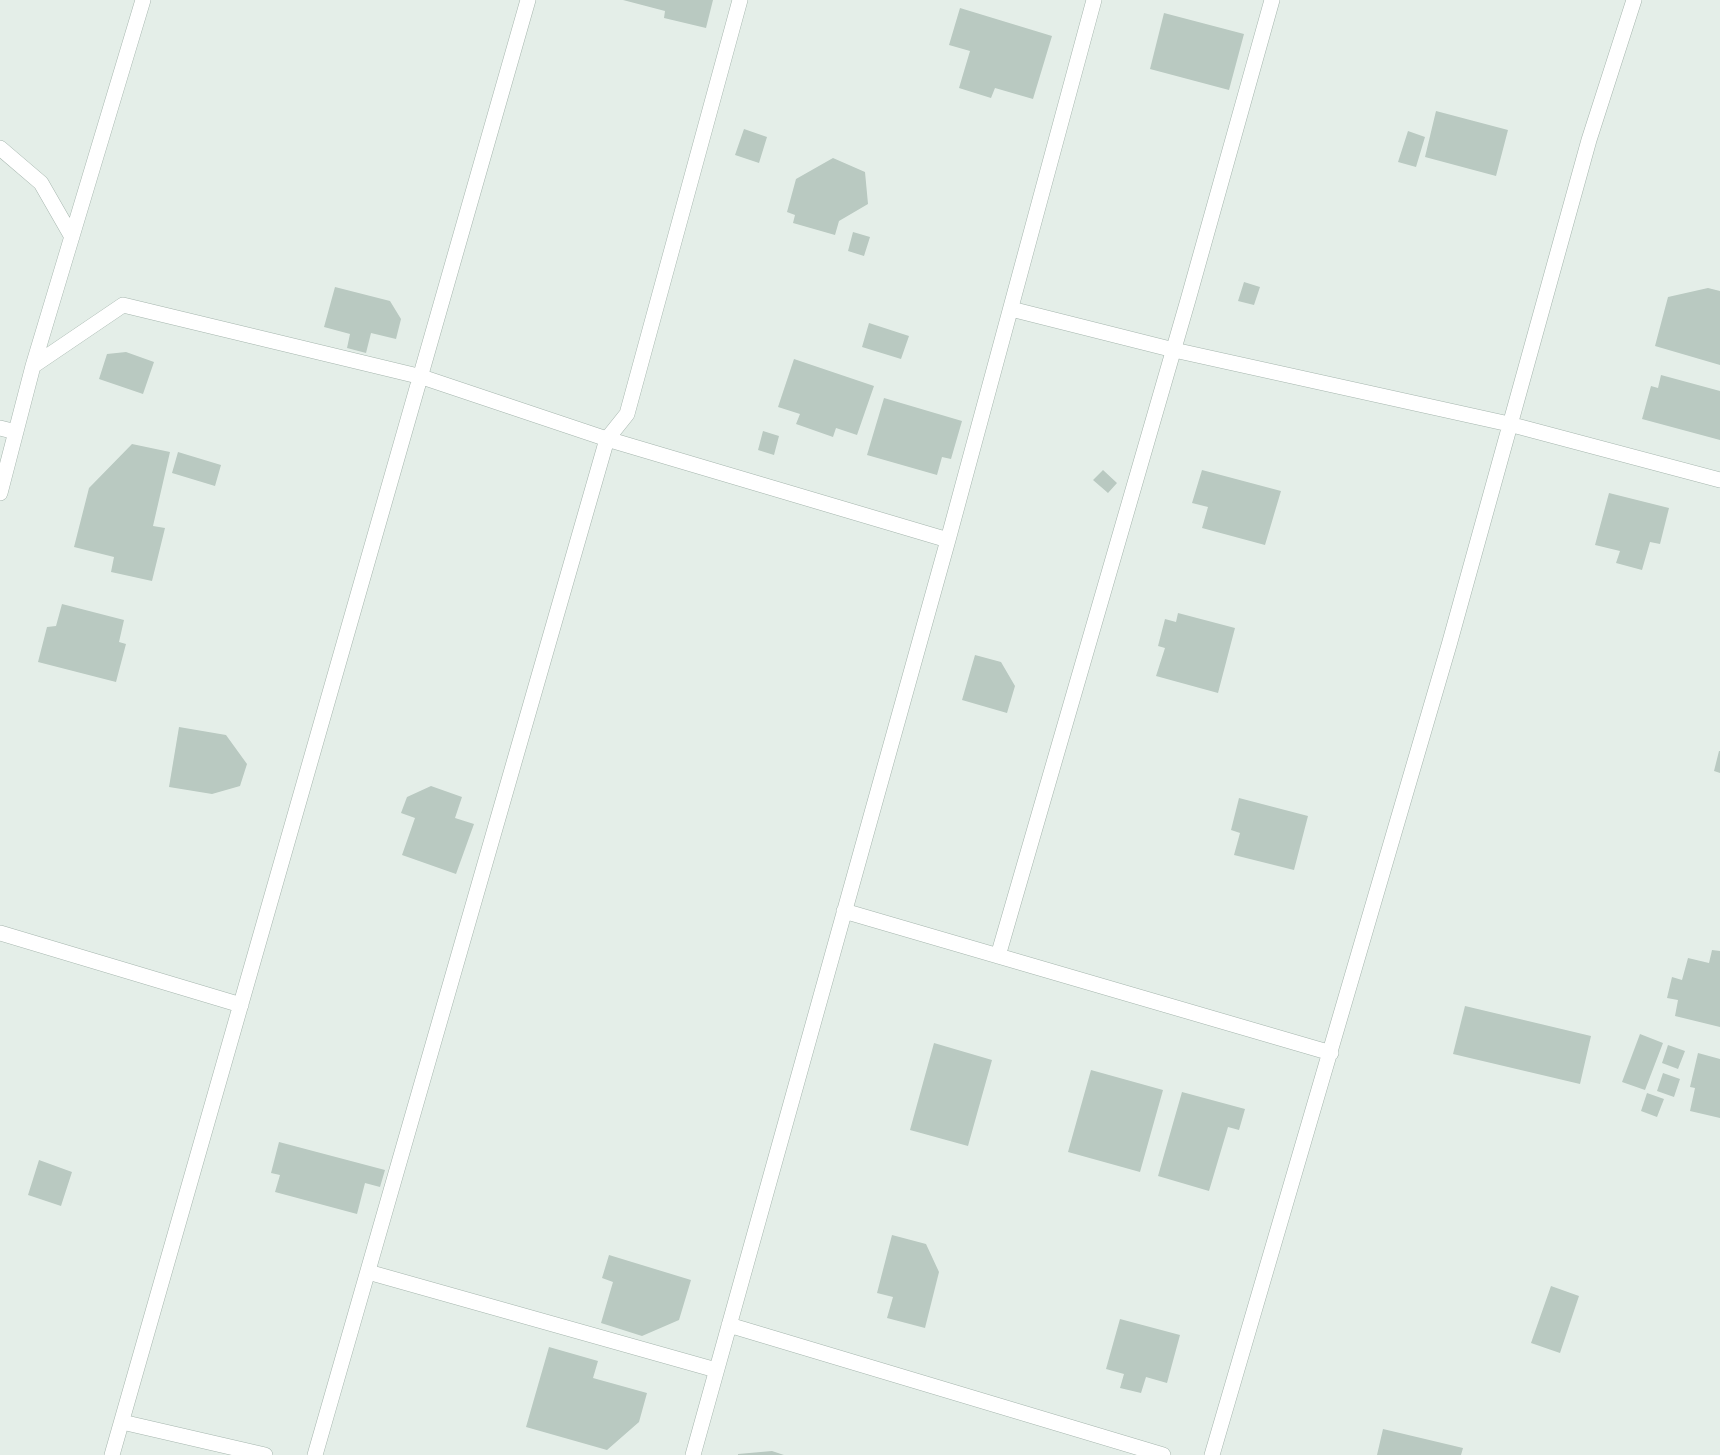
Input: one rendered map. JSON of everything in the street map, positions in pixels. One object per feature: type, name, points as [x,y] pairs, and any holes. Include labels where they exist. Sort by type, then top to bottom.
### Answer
[{"type":"street","points":[[0,493],[33,366],[143,0]]},
{"type":"street","points":[[112,1455],[422,377],[528,0]]},
{"type":"street","points":[[315,1455],[606,439],[627,414],[740,0]]},
{"type":"street","points":[[692,1455],[948,540],[1094,0]]},
{"type":"street","points":[[998,956],[1174,350],[1272,0]]},
{"type":"street","points":[[1212,1455],[1449,645],[1589,140],[1634,0]]},
{"type":"street","points":[[0,148],[41,183],[72,237]]},
{"type":"street","points":[[33,366],[123,305],[422,377],[606,439],[948,540]]},
{"type":"street","points":[[1011,309],[1174,350],[1509,424],[1720,480]]},
{"type":"street","points":[[0,428],[16,432]]},
{"type":"street","points":[[844,911],[1331,1053]]},
{"type":"street","points":[[0,933],[242,1005]]},
{"type":"street","points":[[368,1272],[716,1370]]},
{"type":"street","points":[[729,1325],[1163,1455]]},
{"type":"street","points":[[122,1422],[265,1455]]},
{"type":"building","points":[[623,0],[713,0],[706,28],[664,18],[665,11]]},
{"type":"building","points":[[960,8],[1052,36],[1033,99],[995,88],[991,98],[959,88],[970,51],[949,45]]},
{"type":"building","points":[[1164,13],[1244,34],[1229,90],[1150,69]]},
{"type":"building","points":[[1436,111],[1508,130],[1496,176],[1425,157]]},
{"type":"building","points":[[744,129],[767,137],[759,163],[735,155]]},
{"type":"building","points":[[1408,131],[1425,137],[1416,167],[1398,162]]},
{"type":"building","points":[[833,158],[865,172],[868,204],[839,221],[835,235],[793,223],[795,215],[787,212],[796,179]]},
{"type":"building","points":[[853,232],[870,237],[864,256],[848,251]]},
{"type":"building","points":[[1244,282],[1260,287],[1254,305],[1238,301]]},
{"type":"building","points":[[335,287],[390,301],[401,319],[396,339],[371,333],[366,353],[347,348],[350,334],[324,327]]},
{"type":"building","points":[[1708,288],[1720,291],[1720,365],[1655,346],[1668,297]]},
{"type":"building","points":[[869,323],[909,336],[901,359],[862,347]]},
{"type":"building","points":[[126,352],[154,362],[143,394],[99,379],[107,354]]},
{"type":"building","points":[[794,359],[874,386],[857,435],[836,428],[833,437],[796,424],[800,414],[778,407]]},
{"type":"building","points":[[1661,375],[1720,391],[1720,440],[1642,419],[1651,386],[1658,388]]},
{"type":"building","points":[[884,398],[962,421],[951,459],[942,457],[937,475],[867,455]]},
{"type":"building","points":[[763,431],[779,436],[774,455],[758,450]]},
{"type":"building","points":[[132,444],[170,452],[153,526],[165,528],[152,581],[111,572],[114,557],[74,547],[89,488]]},
{"type":"building","points":[[178,452],[221,465],[215,486],[172,473]]},
{"type":"building","points":[[1103,470],[1117,483],[1108,493],[1093,480]]},
{"type":"building","points":[[1202,470],[1281,491],[1265,545],[1202,528],[1208,507],[1192,503]]},
{"type":"building","points":[[1609,493],[1669,508],[1660,544],[1650,542],[1642,570],[1616,563],[1620,551],[1595,545]]},
{"type":"building","points":[[62,604],[124,620],[119,642],[126,644],[116,682],[38,662],[47,627],[56,626]]},
{"type":"building","points":[[1178,613],[1235,628],[1218,693],[1156,676],[1165,648],[1158,646],[1165,619],[1176,622]]},
{"type":"building","points":[[975,655],[1001,662],[1015,686],[1007,713],[962,700]]},
{"type":"building","points":[[179,727],[226,735],[247,764],[240,786],[212,794],[169,787]]},
{"type":"building","points":[[1720,751],[1720,773],[1714,771]]},
{"type":"building","points":[[431,786],[462,797],[455,818],[474,824],[456,874],[402,855],[415,818],[401,813],[407,797]]},
{"type":"building","points":[[1239,798],[1308,816],[1294,870],[1234,855],[1240,833],[1231,830]]},
{"type":"building","points":[[1712,950],[1720,951],[1720,1027],[1675,1016],[1678,1000],[1667,998],[1672,977],[1682,980],[1688,958],[1709,963]]},
{"type":"building","points":[[1465,1006],[1591,1036],[1580,1084],[1453,1054]]},
{"type":"building","points":[[1640,1034],[1663,1043],[1645,1090],[1622,1082]]},
{"type":"building","points":[[934,1043],[992,1060],[968,1146],[910,1130]]},
{"type":"building","points":[[1668,1045],[1685,1051],[1678,1069],[1662,1063]]},
{"type":"building","points":[[1698,1053],[1720,1059],[1720,1118],[1690,1111],[1695,1088],[1690,1087]]},
{"type":"building","points":[[1091,1070],[1163,1090],[1140,1172],[1068,1152]]},
{"type":"building","points":[[1663,1073],[1680,1079],[1674,1097],[1657,1091]]},
{"type":"building","points":[[1182,1092],[1245,1109],[1239,1130],[1228,1127],[1209,1191],[1158,1176]]},
{"type":"building","points":[[1647,1093],[1664,1099],[1657,1117],[1641,1111]]},
{"type":"building","points":[[279,1142],[385,1170],[380,1187],[365,1183],[357,1214],[275,1192],[280,1175],[271,1173]]},
{"type":"building","points":[[39,1160],[72,1172],[61,1206],[28,1195]]},
{"type":"building","points":[[892,1235],[926,1244],[939,1272],[925,1328],[887,1318],[893,1297],[877,1293]]},
{"type":"building","points":[[609,1255],[691,1280],[679,1320],[642,1336],[601,1323],[613,1282],[602,1278]]},
{"type":"building","points":[[1551,1286],[1579,1296],[1560,1353],[1531,1343]]},
{"type":"building","points":[[1120,1319],[1180,1335],[1167,1383],[1146,1377],[1141,1393],[1120,1388],[1124,1374],[1106,1369]]},
{"type":"building","points":[[549,1347],[598,1361],[593,1378],[647,1393],[639,1422],[607,1450],[526,1427]]},
{"type":"building","points":[[1383,1429],[1463,1448],[1461,1455],[1377,1455]]},
{"type":"building","points":[[772,1451],[784,1455],[738,1455],[738,1454]]}]
